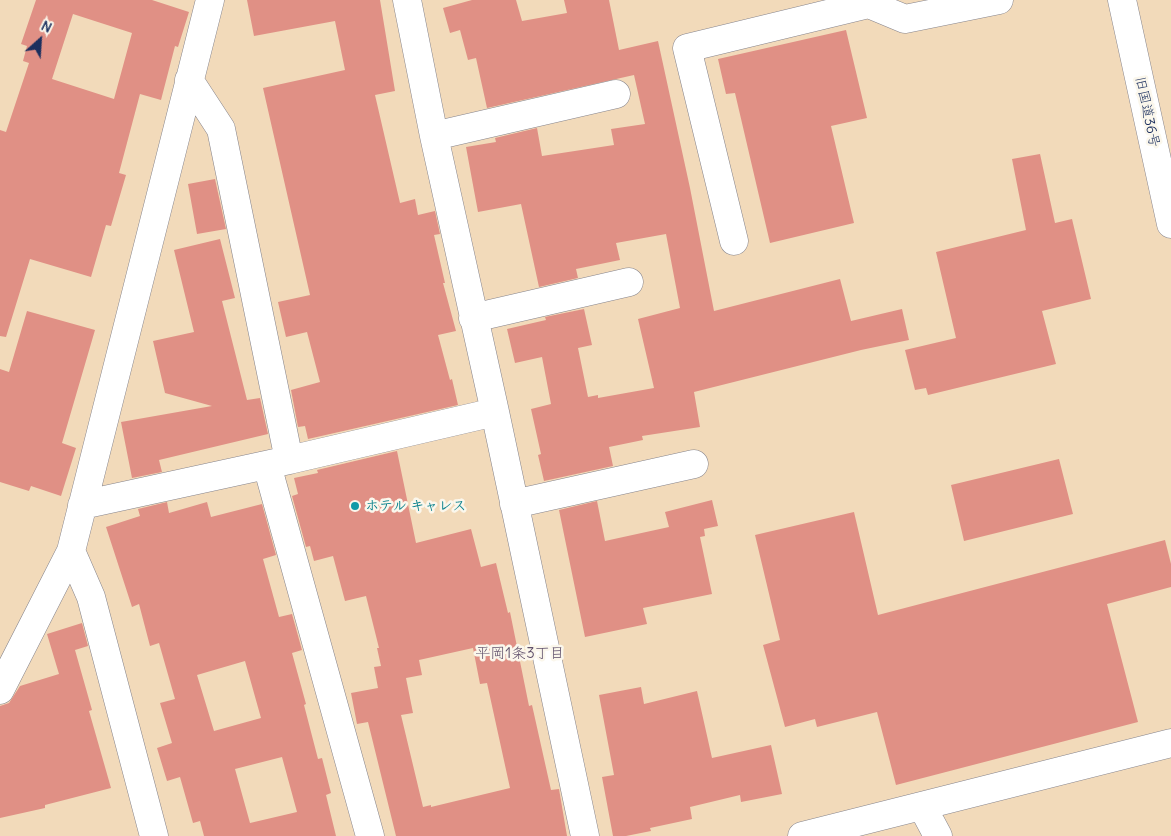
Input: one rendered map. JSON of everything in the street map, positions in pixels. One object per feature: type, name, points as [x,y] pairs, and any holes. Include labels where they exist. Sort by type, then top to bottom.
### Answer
[{"type":"street","points":[[0,690],[71,552],[210,0]]},
{"type":"street","points":[[407,0],[434,136],[585,836]]},
{"type":"street","points":[[734,241],[687,48],[869,4],[905,19],[1000,0]]},
{"type":"street","name":"旧国道36号","points":[[1122,0],[1171,224]]},
{"type":"street","points":[[189,80],[221,129],[278,463],[370,836]]},
{"type":"street","points":[[434,136],[616,94]]},
{"type":"street","points":[[473,318],[629,282]]},
{"type":"street","points":[[82,505],[278,463],[495,412]]},
{"type":"street","points":[[514,504],[694,464]]},
{"type":"street","points":[[71,552],[91,597],[154,836]]},
{"type":"street","points":[[802,836],[1171,743]]},
{"type":"street","points":[[922,806],[938,836]]},
{"type":"building","points":[[36,0],[152,0],[189,12],[178,47],[175,46],[161,100],[140,94],[119,173],[126,175],[111,226],[106,225],[91,277],[30,259],[6,337],[0,336],[0,130],[6,132],[29,63],[23,61],[27,46],[21,44]],"holes":[[[73,14],[132,33],[114,99],[52,79]]]},
{"type":"building","points":[[247,0],[380,0],[395,91],[375,95],[400,203],[415,199],[418,215],[435,211],[440,234],[434,235],[445,283],[443,283],[456,331],[438,335],[458,405],[308,439],[305,426],[298,427],[291,390],[320,382],[307,332],[286,337],[278,302],[310,295],[263,88],[345,70],[335,21],[254,36]]},
{"type":"building","points":[[472,0],[516,0],[522,21],[567,13],[564,0],[609,0],[619,50],[658,41],[714,311],[840,279],[851,321],[902,309],[909,340],[861,350],[694,392],[700,427],[642,436],[643,440],[609,447],[613,466],[544,481],[538,455],[541,454],[531,409],[551,404],[542,357],[515,363],[507,329],[546,320],[545,317],[584,309],[592,345],[578,348],[588,397],[598,395],[598,398],[654,388],[638,319],[680,308],[666,234],[616,243],[620,260],[576,269],[578,278],[539,287],[521,204],[478,212],[466,147],[496,142],[495,138],[537,128],[542,156],[614,145],[611,129],[645,124],[634,75],[487,108],[476,58],[468,60],[460,30],[450,33],[443,8]]},
{"type":"building","points":[[846,30],[867,118],[831,126],[854,223],[770,243],[735,93],[726,94],[718,59]]},
{"type":"building","points":[[1040,154],[1055,223],[1072,219],[1091,299],[1042,311],[1056,364],[928,395],[926,388],[915,390],[905,350],[956,338],[936,252],[1026,230],[1012,159]]},
{"type":"building","points":[[215,179],[226,229],[197,234],[188,184]]},
{"type":"building","points":[[220,239],[235,298],[222,301],[247,400],[260,398],[268,434],[159,460],[162,472],[132,478],[121,422],[212,406],[165,393],[153,341],[194,332],[174,250]]},
{"type":"building","points":[[27,311],[95,330],[62,443],[76,448],[61,496],[31,486],[29,491],[0,482],[0,369],[9,372]]},
{"type":"building","points":[[397,451],[416,543],[471,529],[481,567],[496,563],[508,613],[510,612],[529,706],[532,705],[551,790],[559,789],[567,836],[396,836],[368,722],[357,724],[351,693],[378,688],[374,667],[381,666],[377,648],[379,648],[366,596],[345,601],[333,556],[314,561],[310,546],[306,547],[292,496],[298,494],[294,478],[318,473],[317,470]],"holes":[[[473,648],[480,684],[487,683],[510,788],[431,807],[431,805],[423,807],[401,715],[413,713],[406,678],[422,675],[419,660]]]},
{"type":"building","points":[[1059,459],[1073,514],[964,541],[951,485]]},
{"type":"building","points":[[712,500],[718,526],[704,529],[705,536],[700,537],[712,594],[643,608],[647,624],[585,637],[559,510],[597,501],[605,541],[669,527],[665,512]]},
{"type":"building","points":[[167,502],[169,513],[207,502],[211,517],[262,504],[276,555],[263,559],[279,617],[292,614],[302,650],[292,653],[318,759],[322,758],[331,793],[326,795],[336,836],[204,836],[200,821],[193,823],[180,777],[167,781],[157,748],[172,743],[160,703],[175,699],[159,643],[150,646],[139,604],[132,607],[106,527],[140,516],[138,509]],"holes":[[[245,661],[261,718],[214,731],[197,675]],[[282,757],[297,812],[250,823],[235,769]]]},
{"type":"building","points":[[854,512],[878,615],[1165,540],[1171,564],[1171,587],[1107,604],[1138,722],[896,785],[877,712],[817,727],[815,719],[785,727],[763,645],[780,640],[755,535]]},
{"type":"building","points":[[82,623],[88,646],[75,650],[92,710],[89,711],[111,788],[45,805],[45,808],[0,818],[0,706],[9,703],[20,686],[59,674],[47,634]]},
{"type":"building","points":[[641,687],[644,704],[697,691],[712,758],[771,745],[782,794],[741,802],[740,795],[690,807],[692,819],[650,828],[651,831],[626,836],[613,836],[602,777],[614,775],[599,695]]},
{"type":"place","name":"ホテル キャレス","points":[[355,506]]},
{"type":"district","name":"平岡1条3丁目","points":[[520,654]]}]
